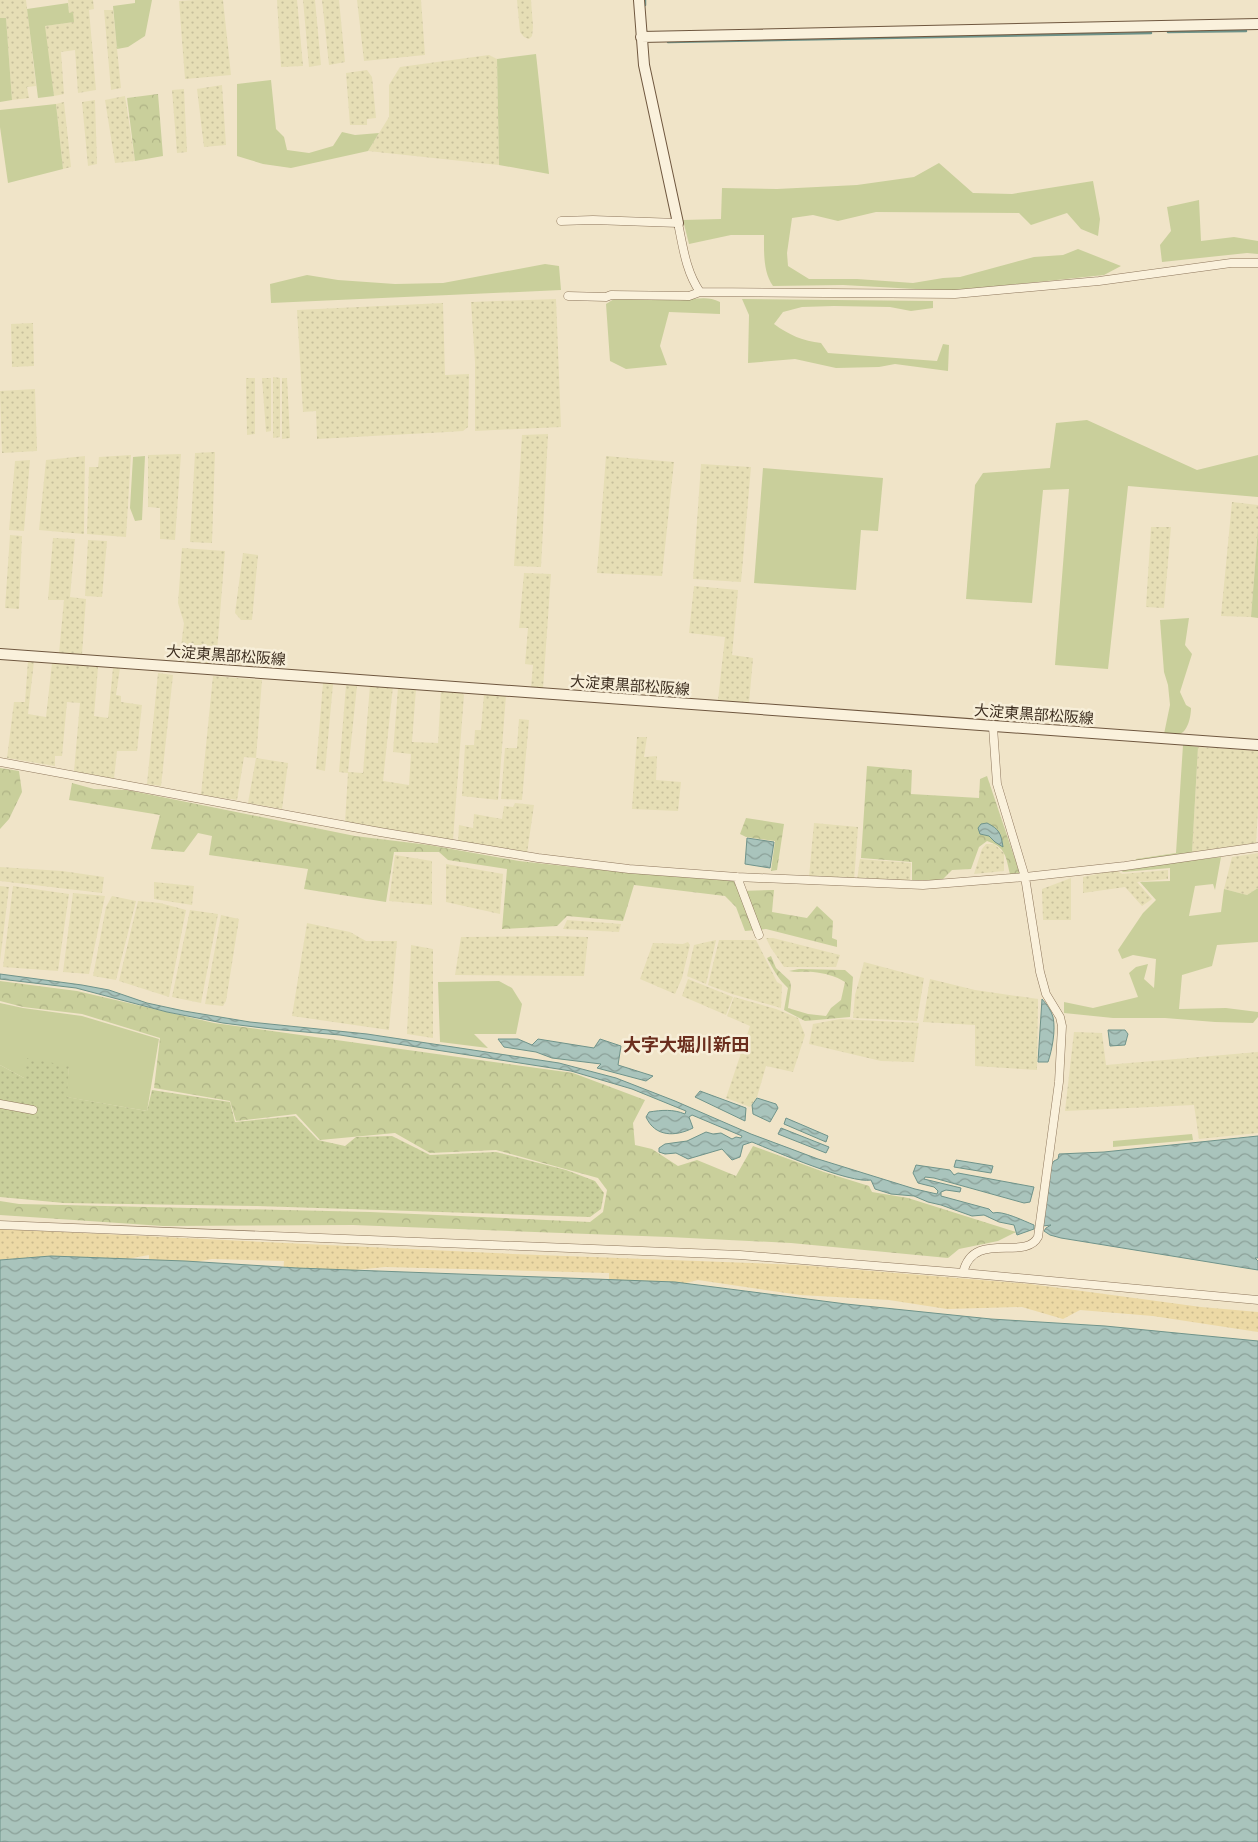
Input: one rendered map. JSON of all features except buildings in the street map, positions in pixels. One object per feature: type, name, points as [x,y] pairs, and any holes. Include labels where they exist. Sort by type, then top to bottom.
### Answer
[{"type":"main road","points":[[639,0],[644,65],[678,223]]},
{"type":"main road","points":[[641,37],[1258,24]]},
{"type":"main road","name":"大淀東黒部松阪線","points":[[0,654],[1258,745]]},
{"type":"street","points":[[561,221],[593,220],[678,223],[690,274],[700,292]]},
{"type":"street","points":[[568,296],[689,296],[700,292],[955,294],[1098,280],[1231,263],[1258,263]]},
{"type":"street","points":[[963,1273],[969,1259],[981,1251],[995,1247],[1023,1248],[1035,1243],[1039,1230],[1059,1082],[1062,1026],[1060,1017],[1046,994],[1040,972],[1025,877],[997,784],[992,727]]},
{"type":"street","points":[[0,762],[380,832],[538,858],[629,869],[737,877],[923,885],[1025,877],[1125,866],[1258,847]]},
{"type":"street","points":[[737,877],[759,935]]},
{"type":"street","points":[[0,1104],[33,1110]]},
{"type":"street","points":[[0,1225],[740,1255],[1258,1300]]},
{"type":"shaded area","points":[[0,0],[26,0],[36,86],[27,87],[29,98],[12,100],[6,18],[0,18]]},
{"type":"shaded area","points":[[68,0],[93,0],[94,9],[89,10],[96,90],[78,93],[75,50],[61,52],[64,94],[54,96],[44,26],[74,22],[69,13]]},
{"type":"shaded area","points":[[223,0],[231,75],[185,79],[179,1]]},
{"type":"shaded area","points":[[277,0],[297,0],[303,66],[281,67]]},
{"type":"shaded area","points":[[303,0],[315,0],[321,65],[309,67]]},
{"type":"shaded area","points":[[322,0],[339,0],[345,62],[329,65]]},
{"type":"shaded area","points":[[357,0],[421,0],[425,55],[364,61]]},
{"type":"shaded area","points":[[517,0],[531,0],[533,27],[532,36],[529,39],[520,32]]},
{"type":"shaded area","points":[[104,10],[113,10],[121,88],[111,90]]},
{"type":"shaded area","points":[[489,55],[497,59],[499,165],[368,151],[389,117],[389,85],[400,67]]},
{"type":"shaded area","points":[[367,70],[372,77],[376,118],[367,119],[367,125],[350,125],[346,73]]},
{"type":"shaded area","points":[[222,85],[226,145],[204,147],[197,89]]},
{"type":"shaded area","points":[[184,89],[187,152],[177,153],[172,90]]},
{"type":"shaded area","points":[[125,96],[135,161],[115,163],[105,100]]},
{"type":"shaded area","points":[[95,100],[97,164],[88,166],[82,102]]},
{"type":"shaded area","points":[[64,102],[71,167],[63,169],[56,104]]},
{"type":"shaded area","points":[[556,299],[561,427],[475,431],[475,362],[471,302]]},
{"type":"shaded area","points":[[443,303],[445,375],[469,374],[468,427],[463,431],[317,439],[316,411],[303,412],[297,310]]},
{"type":"shaded area","points":[[33,323],[34,366],[12,367],[11,324]]},
{"type":"shaded area","points":[[273,377],[280,378],[280,437],[273,438]]},
{"type":"shaded area","points":[[246,378],[255,378],[255,434],[247,435]]},
{"type":"shaded area","points":[[262,378],[271,378],[271,431],[266,432]]},
{"type":"shaded area","points":[[282,378],[287,378],[290,438],[282,439]]},
{"type":"shaded area","points":[[35,389],[37,451],[2,453],[0,391]]},
{"type":"shaded area","points":[[548,434],[541,567],[514,566],[522,435]]},
{"type":"shaded area","points":[[215,452],[212,543],[190,542],[195,453]]},
{"type":"shaded area","points":[[181,454],[175,540],[160,539],[160,508],[148,507],[148,455]]},
{"type":"shaded area","points":[[131,455],[126,537],[87,534],[89,467],[98,467],[99,457]]},
{"type":"shaded area","points":[[85,456],[84,534],[39,530],[46,460]]},
{"type":"shaded area","points":[[606,456],[674,462],[662,576],[597,573]]},
{"type":"shaded area","points":[[30,460],[24,531],[9,530],[15,461]]},
{"type":"shaded area","points":[[701,464],[751,467],[741,582],[693,579]]},
{"type":"shaded area","points":[[1232,502],[1258,505],[1251,617],[1221,616]]},
{"type":"shaded area","points":[[1151,527],[1171,527],[1164,608],[1146,607]]},
{"type":"shaded area","points":[[10,535],[22,536],[19,609],[5,608]]},
{"type":"shaded area","points":[[53,538],[75,539],[70,597],[86,599],[82,654],[59,653],[64,600],[48,600]]},
{"type":"shaded area","points":[[88,540],[107,541],[102,597],[85,596]]},
{"type":"shaded area","points":[[182,548],[225,551],[216,664],[179,662],[184,623],[178,603]]},
{"type":"shaded area","points":[[243,553],[258,555],[252,620],[241,620],[235,613]]},
{"type":"shaded area","points":[[524,573],[551,574],[543,689],[531,688],[533,665],[525,664],[528,628],[519,628]]},
{"type":"shaded area","points":[[694,586],[738,590],[732,655],[753,658],[749,703],[718,700],[725,637],[689,633]]},
{"type":"shaded area","points":[[28,660],[34,661],[28,714],[46,717],[52,663],[98,667],[94,716],[108,718],[113,668],[120,668],[116,695],[121,696],[121,702],[142,705],[137,751],[117,751],[114,779],[74,771],[80,703],[67,702],[62,756],[55,756],[55,766],[7,758],[14,702],[25,702]]},
{"type":"shaded area","points":[[158,673],[173,675],[161,786],[147,784]]},
{"type":"shaded area","points":[[213,676],[262,680],[256,758],[244,757],[237,800],[201,795]]},
{"type":"shaded area","points":[[323,683],[333,684],[325,771],[316,769]]},
{"type":"shaded area","points":[[346,685],[357,686],[348,772],[363,773],[370,685],[393,686],[383,781],[409,785],[411,754],[393,752],[398,688],[416,689],[412,742],[438,743],[441,690],[461,691],[464,695],[453,840],[345,822],[348,773],[339,772]]},
{"type":"shaded area","points":[[484,694],[506,695],[498,800],[462,796],[465,745],[474,745],[475,730],[481,730]]},
{"type":"shaded area","points":[[519,719],[529,720],[522,800],[501,799],[505,748],[517,748]]},
{"type":"shaded area","points":[[637,737],[647,737],[644,757],[657,756],[656,780],[681,782],[678,811],[632,809]]},
{"type":"shaded area","points":[[1198,747],[1258,751],[1256,844],[1192,853]]},
{"type":"shaded area","points":[[256,758],[288,763],[282,809],[248,803]]},
{"type":"shaded area","points":[[515,803],[534,805],[527,853],[458,843],[459,825],[473,828],[474,814],[502,819],[504,806],[513,807]]},
{"type":"shaded area","points":[[814,823],[858,827],[854,881],[809,877]]},
{"type":"shaded area","points":[[986,844],[994,844],[1004,853],[1004,871],[974,874],[982,849]]},
{"type":"shaded area","points":[[1258,853],[1258,888],[1247,895],[1224,889],[1232,857]]},
{"type":"shaded area","points":[[395,855],[432,861],[432,905],[389,901]]},
{"type":"shaded area","points":[[860,859],[911,863],[910,882],[857,880]]},
{"type":"shaded area","points":[[446,864],[503,874],[500,914],[446,902]]},
{"type":"shaded area","points":[[0,867],[62,871],[104,877],[102,893],[0,881]]},
{"type":"shaded area","points":[[1116,870],[1122,874],[1168,870],[1168,879],[1137,882],[1152,899],[1142,906],[1125,887],[1083,893],[1083,877]]},
{"type":"shaded area","points":[[1071,878],[1071,920],[1043,920],[1042,889]]},
{"type":"shaded area","points":[[154,882],[194,886],[192,905],[154,899]]},
{"type":"shaded area","points":[[0,886],[9,887],[0,961]]},
{"type":"shaded area","points":[[13,886],[69,894],[58,971],[3,967]]},
{"type":"shaded area","points":[[73,893],[105,896],[89,974],[63,972]]},
{"type":"shaded area","points":[[112,896],[136,901],[116,980],[93,976],[106,907]]},
{"type":"shaded area","points":[[138,901],[160,903],[186,910],[169,997],[119,981]]},
{"type":"shaded area","points":[[190,910],[218,914],[201,1003],[172,997]]},
{"type":"shaded area","points":[[221,915],[239,919],[226,1001],[223,1006],[205,1004]]},
{"type":"shaded area","points":[[567,920],[621,924],[619,932],[563,929]]},
{"type":"shaded area","points":[[307,923],[350,932],[366,941],[397,941],[389,1030],[292,1016]]},
{"type":"shaded area","points":[[461,937],[588,937],[584,976],[455,975]]},
{"type":"shaded area","points":[[766,938],[773,938],[840,955],[836,967],[784,967]]},
{"type":"shaded area","points":[[716,940],[706,984],[687,976],[694,945]]},
{"type":"shaded area","points":[[719,940],[756,940],[777,982],[782,985],[781,1008],[708,985]]},
{"type":"shaded area","points":[[688,942],[690,945],[682,978],[675,994],[640,979],[653,943],[683,944]]},
{"type":"shaded area","points":[[411,945],[433,949],[433,1038],[407,1034]]},
{"type":"shaded area","points":[[864,962],[924,978],[917,1021],[853,1018],[855,995]]},
{"type":"shaded area","points":[[688,979],[733,997],[726,1015],[682,996]]},
{"type":"shaded area","points":[[930,979],[975,990],[1038,999],[1037,1070],[975,1066],[975,1025],[923,1022]]},
{"type":"shaded area","points":[[734,997],[776,1009],[798,1018],[805,1035],[793,1072],[766,1066],[757,1097],[750,1107],[726,1098],[750,1026],[727,1016]]},
{"type":"shaded area","points":[[840,1019],[919,1023],[914,1062],[881,1061],[809,1044],[813,1024]]},
{"type":"shaded area","points":[[1074,1032],[1102,1033],[1106,1065],[1258,1052],[1258,1133],[1199,1139],[1194,1105],[1065,1111]]},
{"type":"green space","points":[[135,0],[152,0],[145,36],[128,47],[117,49],[113,6],[135,3]]},
{"type":"green space","points":[[68,3],[69,13],[73,12],[74,22],[45,26],[54,96],[38,98],[27,9]]},
{"type":"green space","points":[[0,18],[6,18],[12,100],[0,102]]},
{"type":"green space","points":[[536,54],[549,174],[499,165],[497,59]]},
{"type":"green space","points":[[271,80],[276,129],[284,137],[287,150],[309,153],[333,146],[342,132],[355,135],[379,133],[368,151],[291,168],[263,164],[237,156],[237,84]]},
{"type":"green space","points":[[158,94],[163,156],[135,161],[127,98]]},
{"type":"green space","points":[[56,104],[63,169],[8,183],[0,127],[0,110]]},
{"type":"green space","points":[[939,163],[973,193],[1012,194],[1093,181],[1100,219],[1098,236],[1081,229],[1067,213],[1031,225],[1019,213],[876,212],[838,221],[813,215],[792,218],[787,253],[788,266],[809,279],[857,279],[913,283],[960,277],[1034,257],[1063,255],[1078,249],[1121,266],[1104,275],[952,291],[843,285],[773,286],[767,275],[764,235],[731,235],[689,244],[683,220],[721,219],[722,188],[777,189],[857,185],[914,177]]},
{"type":"green space","points":[[1199,200],[1201,241],[1234,237],[1258,241],[1258,254],[1247,253],[1162,262],[1160,245],[1171,231],[1167,207]]},
{"type":"green space","points":[[545,264],[559,266],[561,290],[271,303],[270,284],[307,275],[338,280],[395,284],[443,283]]},
{"type":"green space","points":[[647,298],[675,300],[711,299],[720,302],[720,314],[669,312],[660,346],[667,365],[626,369],[610,361],[606,304],[614,299]]},
{"type":"green space","points":[[742,299],[933,301],[933,308],[911,311],[890,307],[802,307],[783,312],[774,324],[796,337],[821,343],[828,353],[937,361],[943,344],[949,345],[948,371],[895,364],[879,367],[836,368],[795,359],[748,363],[749,315]]},
{"type":"green space","points":[[1087,420],[1197,470],[1258,455],[1258,497],[1128,486],[1108,669],[1055,665],[1069,489],[1043,490],[1032,603],[966,599],[975,485],[983,473],[1050,468],[1056,423]]},
{"type":"green space","points":[[145,456],[142,520],[135,521],[130,508],[133,457]]},
{"type":"green space","points":[[763,468],[883,478],[878,531],[861,530],[856,590],[754,583]]},
{"type":"green space","points":[[1258,529],[1258,618],[1251,617]]},
{"type":"green space","points":[[1189,618],[1185,645],[1192,654],[1180,692],[1186,705],[1191,708],[1190,719],[1185,730],[1180,734],[1164,734],[1170,705],[1168,685],[1164,672],[1160,620]]},
{"type":"green space","points":[[1183,745],[1198,747],[1192,853],[1134,863],[1136,859],[1176,853]]},
{"type":"green space","points":[[867,766],[912,770],[911,794],[979,798],[980,779],[987,776],[1020,874],[1010,874],[1002,850],[987,841],[979,847],[971,869],[952,870],[942,880],[912,880],[912,862],[861,858]]},
{"type":"green space","points":[[0,768],[19,771],[22,792],[9,819],[0,829]]},
{"type":"green space","points":[[72,783],[94,789],[127,790],[355,836],[429,845],[519,861],[591,869],[733,880],[739,891],[774,890],[772,912],[807,918],[817,906],[833,921],[832,938],[837,940],[837,947],[766,929],[745,931],[736,907],[725,896],[634,885],[623,921],[567,916],[557,926],[502,929],[507,869],[448,860],[439,852],[394,852],[386,902],[304,889],[308,869],[209,855],[212,836],[198,833],[184,852],[151,849],[160,815],[69,800]]},
{"type":"green space","points":[[746,818],[784,824],[777,870],[771,871],[775,841],[746,837],[740,834]]},
{"type":"green space","points":[[1221,857],[1215,890],[1213,884],[1195,886],[1189,916],[1221,912],[1224,889],[1247,895],[1258,888],[1258,942],[1217,945],[1212,966],[1182,975],[1179,1009],[1226,1008],[1258,1012],[1258,1017],[1253,1023],[1165,1018],[1113,1018],[1064,1013],[1064,1002],[1093,1008],[1138,997],[1129,973],[1136,967],[1148,964],[1144,979],[1154,988],[1156,959],[1133,955],[1122,959],[1118,950],[1143,913],[1156,900],[1140,882],[1170,881],[1170,868],[1123,872],[1119,869]]},
{"type":"green space","points":[[771,956],[776,968],[790,981],[788,1008],[808,1014],[826,1016],[831,1008],[841,1000],[845,982],[834,976],[821,973],[789,971],[799,969],[845,970],[853,977],[850,1017],[805,1021],[784,1010],[788,988],[779,978],[767,958]]},
{"type":"green space","points":[[0,981],[77,991],[214,1023],[573,1073],[645,1100],[633,1123],[635,1145],[652,1149],[678,1166],[697,1160],[736,1176],[753,1146],[869,1186],[872,1192],[908,1198],[1016,1232],[998,1241],[959,1249],[948,1258],[791,1243],[669,1237],[353,1225],[163,1226],[0,1215],[0,1201],[19,1204],[370,1212],[590,1222],[603,1212],[607,1190],[598,1178],[496,1150],[430,1153],[395,1133],[320,1140],[296,1114],[236,1121],[230,1101],[154,1088],[160,1038],[82,1014],[23,1007],[0,1001]]},
{"type":"green space","points":[[499,981],[512,988],[522,1004],[516,1034],[474,1034],[488,1048],[440,1042],[438,982]]},
{"type":"green space","points":[[0,1003],[82,1016],[159,1039],[147,1111],[66,1097],[69,1066],[24,1078],[0,1065]]},
{"type":"green space","points":[[27,1058],[69,1066],[67,1097],[147,1111],[152,1090],[230,1102],[235,1122],[295,1116],[318,1140],[345,1146],[356,1137],[392,1136],[430,1155],[496,1152],[566,1170],[595,1181],[604,1193],[601,1209],[590,1217],[257,1206],[64,1203],[0,1197],[0,1065],[24,1078]]},
{"type":"green space","points":[[1192,1134],[1193,1140],[1113,1147],[1113,1141]]},
{"type":"sand","points":[[0,1229],[513,1254],[800,1265],[1030,1284],[1201,1307],[1258,1312],[1258,1332],[1153,1316],[1080,1310],[1063,1319],[1022,1307],[947,1309],[889,1300],[800,1295],[698,1280],[609,1302],[609,1273],[385,1267],[283,1277],[284,1261],[212,1259],[149,1270],[149,1255],[82,1267],[0,1270]]},
{"type":"water","points":[[987,823],[999,832],[1003,847],[989,836],[980,834],[978,828],[981,824]]},
{"type":"water","points":[[747,838],[774,842],[770,868],[745,864]]},
{"type":"water","points":[[0,974],[109,990],[147,1003],[250,1022],[367,1034],[559,1063],[616,1078],[751,1134],[818,1159],[915,1189],[937,1194],[938,1191],[934,1187],[918,1183],[913,1173],[916,1165],[950,1170],[954,1175],[958,1173],[1034,1187],[1030,1202],[1024,1203],[934,1178],[925,1177],[924,1179],[961,1188],[960,1192],[946,1190],[941,1192],[941,1196],[989,1209],[993,1213],[997,1212],[1013,1216],[1034,1225],[1034,1229],[1017,1235],[1014,1225],[999,1222],[984,1215],[972,1216],[914,1196],[891,1194],[875,1189],[871,1180],[861,1180],[830,1172],[752,1142],[743,1145],[740,1157],[732,1160],[722,1149],[688,1159],[676,1153],[665,1154],[659,1152],[659,1148],[665,1144],[687,1141],[706,1132],[713,1134],[721,1133],[732,1139],[736,1137],[741,1138],[742,1136],[692,1115],[689,1117],[693,1128],[673,1134],[660,1132],[650,1124],[646,1117],[649,1112],[667,1110],[685,1114],[686,1111],[632,1089],[571,1071],[340,1035],[223,1023],[167,1012],[76,988],[0,979]]},
{"type":"water","points":[[1042,999],[1051,1012],[1054,1022],[1053,1040],[1048,1062],[1038,1062]]},
{"type":"water","points":[[1108,1030],[1125,1030],[1128,1034],[1125,1045],[1110,1046]]},
{"type":"water","points":[[498,1039],[518,1039],[532,1045],[538,1039],[594,1048],[600,1039],[621,1046],[618,1065],[653,1076],[646,1081],[597,1068],[601,1064],[552,1058],[536,1052],[504,1047]]},
{"type":"water","points":[[700,1091],[746,1108],[745,1121],[695,1097]]},
{"type":"water","points":[[757,1098],[776,1104],[778,1108],[770,1122],[753,1114],[752,1105]]},
{"type":"water","points":[[786,1118],[828,1136],[826,1142],[784,1124]]},
{"type":"water","points":[[781,1128],[829,1147],[826,1153],[778,1134]]},
{"type":"water","points":[[1258,1136],[1258,1258],[1255,1258],[1258,1261],[1258,1270],[1061,1238],[1044,1231],[1051,1225],[1043,1226],[1051,1165],[1058,1159],[1059,1154],[1104,1152]]},
{"type":"water","points":[[956,1160],[993,1166],[991,1173],[954,1167]]},
{"type":"water","points":[[51,1256],[185,1261],[297,1268],[675,1282],[846,1304],[991,1319],[1105,1326],[1258,1341],[1258,1842],[0,1842],[0,1260]]},
{"type":"waterway","points":[[645,0],[645,5]]},
{"type":"waterway","points":[[1168,32],[1246,31]]},
{"type":"waterway","points":[[668,42],[1151,33]]},
{"type":"district","name":"大字大堀川新田","points":[[686,1044]]}]
